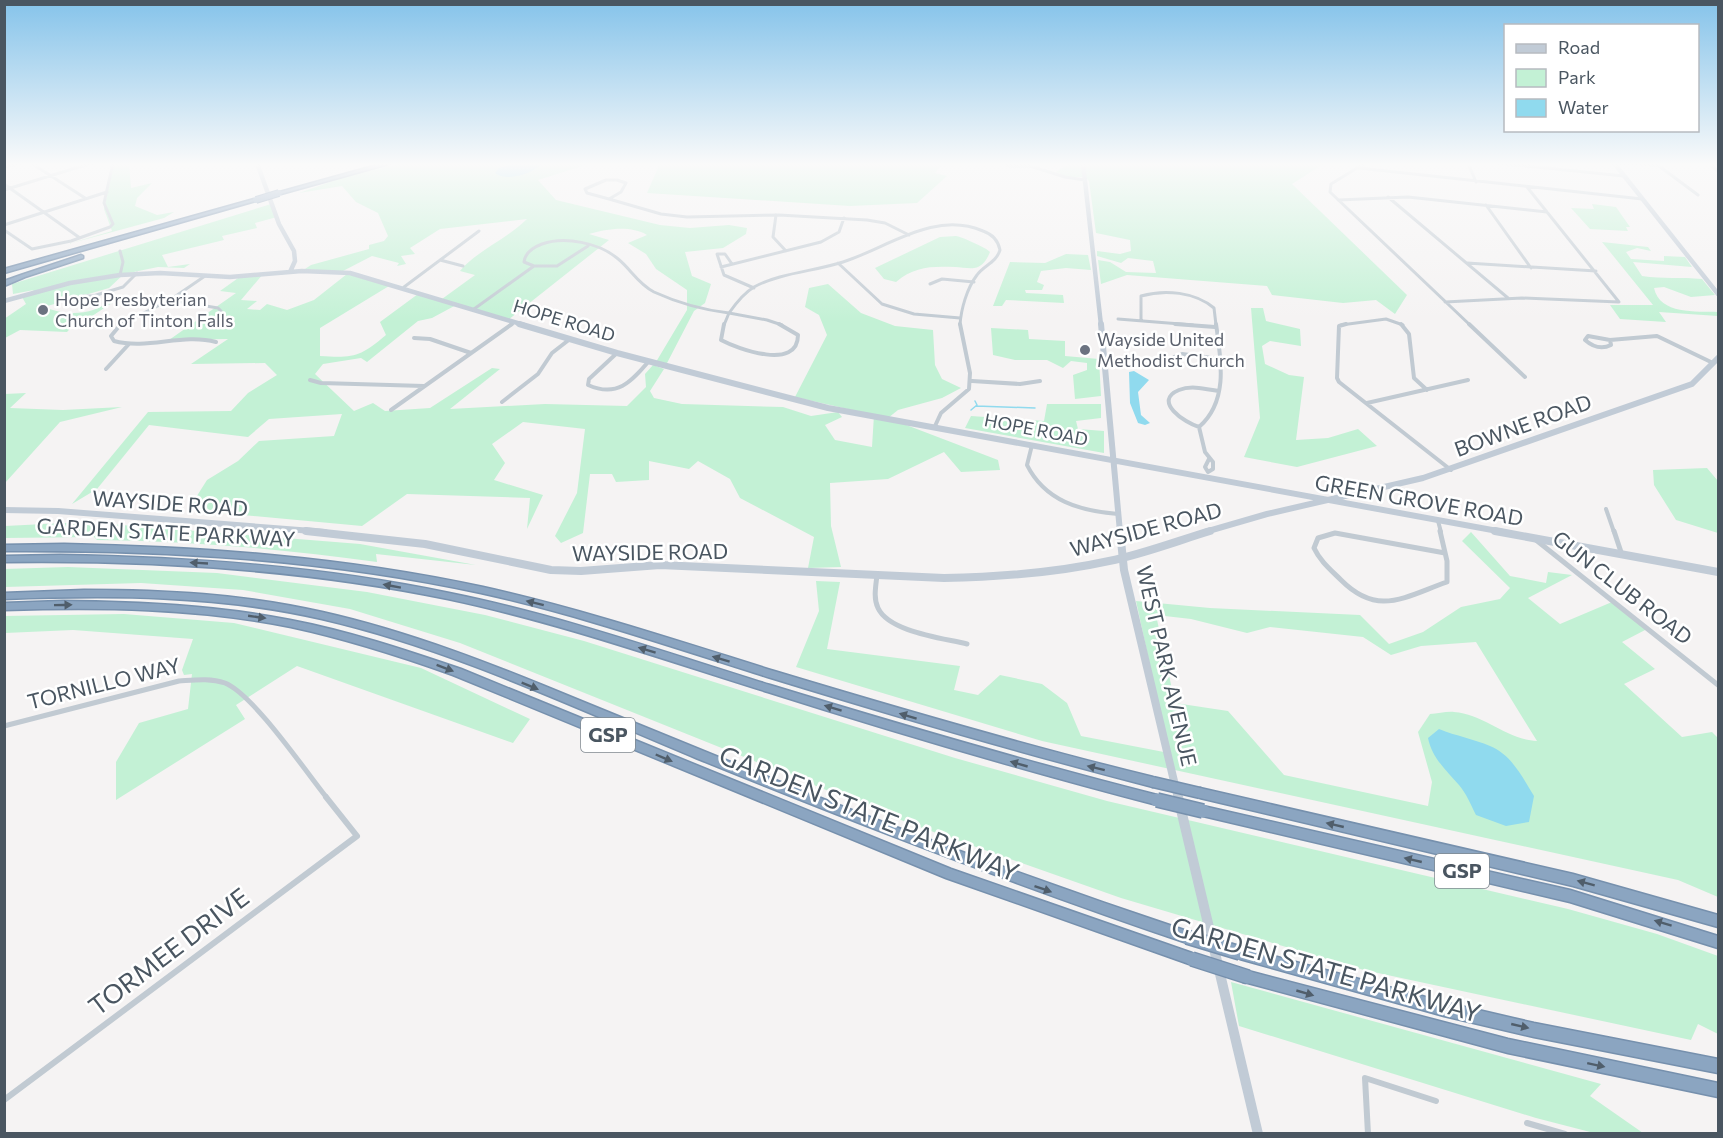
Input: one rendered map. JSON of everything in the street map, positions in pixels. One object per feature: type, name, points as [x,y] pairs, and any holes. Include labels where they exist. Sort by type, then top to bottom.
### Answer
[{"type":"highway","points":[[4,264],[185,216]]},
{"type":"highway","points":[[4,271],[201,216]]},
{"type":"highway","points":[[4,284],[208,216]]},
{"type":"highway","name":"GARDEN STATE PARKWAY","points":[[4,548],[123,548],[225,553],[322,563],[431,580],[580,615],[985,739],[1153,782],[1573,880],[1719,921]]},
{"type":"highway","name":"GARDEN STATE PARKWAY","points":[[4,559],[128,559],[249,566],[366,581],[450,597],[573,627],[951,744],[1157,800],[1581,899],[1719,942]]},
{"type":"highway","name":"GARDEN STATE PARKWAY","points":[[4,596],[115,593],[198,597],[296,610],[377,629],[478,664],[960,859],[1187,937],[1444,1009],[1554,1034],[1719,1066]]},
{"type":"highway","name":"GARDEN STATE PARKWAY","points":[[4,607],[104,605],[211,611],[307,626],[394,649],[457,672],[950,874],[1191,959],[1248,977],[1508,1046],[1719,1090]]},
{"type":"highway","points":[[1663,906],[1719,927]]},
{"type":"street","points":[[4,225],[31,216]]},
{"type":"street","points":[[50,216],[80,238]]},
{"type":"street","points":[[4,230],[32,249],[80,238],[106,229],[113,224],[109,216]]},
{"type":"street","points":[[276,216],[294,251],[295,261],[290,272]]},
{"type":"street","points":[[776,216],[773,237],[786,251]]},
{"type":"street","points":[[812,216],[877,221],[909,235]]},
{"type":"street","name":"WEST PARK AVENUE","points":[[1089,216],[1123,558],[1258,1134]]},
{"type":"street","points":[[1355,216],[1525,377]]},
{"type":"street","points":[[1411,216],[1509,299]]},
{"type":"street","points":[[1494,216],[1530,268]]},
{"type":"street","points":[[1445,302],[1509,299],[1618,302],[1596,271],[1550,216]]},
{"type":"street","points":[[1656,216],[1719,294]]},
{"type":"street","points":[[721,267],[821,242],[834,236],[841,228],[844,218]]},
{"type":"street","points":[[588,246],[557,266],[534,266],[524,262],[524,258],[532,249],[542,243],[554,240],[588,246],[618,258],[646,288],[703,309],[730,314],[785,325],[798,335],[798,345],[789,352],[770,355],[728,345],[721,340],[720,332],[730,314],[739,299],[754,288],[765,282],[870,253],[909,235],[940,225],[960,226],[986,233],[998,244],[999,250],[994,261],[979,271],[960,318],[963,351],[972,381],[969,389],[941,413],[935,426]]},
{"type":"street","points":[[404,287],[479,231]]},
{"type":"street","points":[[120,251],[123,262],[120,275]]},
{"type":"street","points":[[732,264],[725,254],[720,253],[716,257],[724,275],[754,288]]},
{"type":"street","points":[[440,260],[463,266]]},
{"type":"street","points":[[838,263],[882,304],[914,314],[960,318]]},
{"type":"street","points":[[1467,263],[1596,271]]},
{"type":"street","points":[[474,309],[534,266]]},
{"type":"street","name":"HOPE ROAD","points":[[4,301],[70,283],[137,273],[205,276],[347,272],[404,287],[617,353],[828,408],[1114,460]]},
{"type":"street","points":[[93,296],[123,286],[137,273]]},
{"type":"street","points":[[205,276],[170,300],[124,322],[113,331],[113,340],[129,344],[170,339],[216,342]]},
{"type":"street","points":[[930,284],[942,279],[974,282]]},
{"type":"street","points":[[1141,321],[1142,296],[1155,292],[1204,299],[1214,308],[1220,358],[1218,391],[1216,409],[1207,422],[1199,427],[1190,425],[1171,410],[1168,404],[1170,397],[1177,391],[1188,388],[1218,391]]},
{"type":"street","points":[[170,300],[218,308],[221,311]]},
{"type":"street","points":[[1427,390],[1414,378],[1410,333],[1401,322],[1388,318],[1343,324],[1338,327],[1337,378],[1451,470]]},
{"type":"street","points":[[1118,319],[1215,327]]},
{"type":"street","points":[[391,410],[514,322]]},
{"type":"street","points":[[1610,340],[1611,347],[1603,348],[1588,344],[1585,338],[1594,335],[1610,340],[1657,336],[1716,361]]},
{"type":"street","points":[[414,338],[430,339],[471,353]]},
{"type":"street","points":[[502,402],[538,374],[552,353],[570,339]]},
{"type":"street","points":[[106,369],[129,344]]},
{"type":"street","points":[[617,353],[589,379],[588,386],[605,390],[621,388],[649,361]]},
{"type":"street","points":[[1174,357],[1182,354],[1220,358]]},
{"type":"street","name":"BOWNE ROAD","points":[[1327,501],[1451,470],[1692,384],[1716,361]]},
{"type":"street","points":[[310,380],[318,383],[424,386]]},
{"type":"street","points":[[972,381],[1020,384],[1040,381]]},
{"type":"street","points":[[1367,403],[1468,381]]},
{"type":"street","points":[[1199,427],[1205,452],[1213,462],[1213,468],[1207,475]]},
{"type":"street","points":[[1032,445],[1028,465],[1036,480],[1048,492],[1078,508],[1118,514]]},
{"type":"street","name":"GREEN GROVE ROAD","points":[[1114,460],[1207,475],[1327,501],[1719,573]]},
{"type":"street","points":[[1291,494],[1295,508]]},
{"type":"street","points":[[1357,494],[1367,507]]},
{"type":"street","name":"WAYSIDE ROAD","points":[[4,510],[58,511],[357,534],[424,544],[558,571],[660,566],[979,578],[1052,571],[1123,558],[1242,521],[1327,501]]},
{"type":"street","points":[[1606,509],[1622,555]]},
{"type":"street","points":[[1438,521],[1445,553],[1449,578],[1447,582],[1389,602],[1367,600],[1352,591],[1319,558],[1314,548],[1318,538],[1335,532],[1445,553]]},
{"type":"street","name":"GUN CLUB ROAD","points":[[1534,538],[1719,685]]},
{"type":"street","points":[[877,575],[878,609],[887,620],[906,628],[967,644]]},
{"type":"street","name":"TORNILLO WAY","points":[[4,726],[179,681],[209,679],[227,684],[249,700],[357,836]]},
{"type":"street","name":"TORMEE DRIVE","points":[[4,1100],[357,836]]},
{"type":"street","points":[[1368,1134],[1365,1078],[1437,1101]]},
{"type":"street","points":[[1527,1123],[1544,1130],[1565,1134]]},
{"type":"green space","points":[[107,216],[167,216],[68,244],[112,231]]},
{"type":"green space","points":[[232,216],[277,217],[255,223],[257,228],[222,236],[224,240],[162,255],[168,267],[190,264],[184,268],[158,267],[124,274],[109,288],[44,307],[61,312],[79,313],[96,309],[112,299],[118,299],[89,318],[80,318],[67,332],[20,330],[5,338],[4,319],[26,304],[22,297],[34,290],[13,294],[12,284]]},
{"type":"green space","points":[[379,216],[623,216],[660,225],[690,228],[729,225],[747,228],[746,234],[723,248],[685,252],[692,276],[711,284],[705,303],[694,311],[666,365],[656,362],[687,310],[687,290],[656,269],[646,254],[628,243],[647,235],[633,230],[611,229],[589,234],[609,240],[508,320],[458,304],[432,318],[418,321],[367,362],[361,358],[323,364],[315,374],[354,411],[373,403],[385,411],[430,408],[492,368],[500,369],[450,409],[545,404],[627,406],[646,387],[645,374],[653,365],[664,369],[650,391],[654,398],[682,404],[783,407],[811,416],[838,412],[842,417],[825,425],[835,440],[872,447],[874,415],[795,397],[827,335],[819,315],[805,307],[809,288],[828,284],[861,313],[895,326],[933,330],[935,365],[942,379],[961,388],[942,398],[898,410],[888,418],[998,460],[1000,470],[961,472],[944,452],[888,479],[830,483],[831,526],[841,567],[808,568],[814,537],[740,498],[730,479],[698,461],[689,469],[649,461],[649,480],[616,482],[612,474],[590,474],[583,533],[561,543],[555,536],[577,493],[585,429],[523,422],[492,444],[505,463],[494,480],[543,495],[527,529],[530,498],[407,494],[362,526],[188,510],[207,480],[238,461],[259,441],[334,436],[342,414],[269,419],[248,437],[149,425],[97,489],[72,504],[148,412],[231,411],[248,393],[277,375],[265,363],[191,364],[228,339],[169,340],[236,293],[220,291],[241,276],[263,274],[241,300],[257,301],[247,309],[260,310],[267,304],[287,310],[314,300],[347,274],[389,286],[320,328],[320,356],[349,356],[363,352],[386,335],[380,322],[418,294],[442,299],[475,275],[460,271],[466,264],[527,219],[440,229],[410,248],[415,254],[401,256],[406,264],[397,266],[399,263],[372,256],[341,272],[305,269],[311,265],[369,249],[369,245],[384,241],[388,236]]},
{"type":"green space","points":[[1094,216],[1325,216],[1407,295],[1395,314],[1376,300],[1343,303],[1272,295],[1267,286],[1127,275],[1101,284],[1098,260],[1110,262],[1126,272],[1156,273],[1153,261],[1128,258],[1121,263],[1097,256],[1097,251],[1120,254],[1131,251],[1130,240],[1096,233]]},
{"type":"green space","points":[[1578,216],[1622,216],[1630,227],[1626,227],[1628,231],[1590,229]]},
{"type":"green space","points":[[956,236],[990,252],[986,260],[972,268],[924,268],[896,282],[884,279],[875,268],[940,237]]},
{"type":"green space","points":[[1602,242],[1648,247],[1651,251],[1637,248],[1626,252],[1631,259],[1664,261],[1664,256],[1685,257],[1692,267],[1633,262],[1642,276],[1702,279],[1715,295],[1691,297],[1664,287],[1654,288],[1663,303],[1671,307],[1680,310],[1718,312],[1718,316],[1659,312],[1666,322],[1620,319],[1610,305],[1653,305]]},
{"type":"green space","points":[[1066,254],[1088,255],[1091,270],[1066,268],[1041,271],[1037,282],[1044,285],[1042,290],[1025,290],[1026,293],[1063,295],[1064,303],[1006,300],[1002,306],[993,306],[1010,262],[1045,263]]},
{"type":"green space","points":[[1251,308],[1263,308],[1266,321],[1300,329],[1301,346],[1270,341],[1262,346],[1265,364],[1289,375],[1304,377],[1296,440],[1328,438],[1358,429],[1377,446],[1297,467],[1244,457],[1260,418]]},
{"type":"green space","points":[[991,328],[1028,330],[1029,339],[1065,341],[1065,356],[1099,359],[1101,396],[1075,399],[1073,375],[1087,370],[1087,363],[1071,361],[1063,368],[1047,360],[1015,360],[993,355]]},
{"type":"green space","points":[[26,393],[10,408],[63,410],[122,407],[60,422],[5,483],[5,394]]},
{"type":"green space","points":[[1047,404],[1101,404],[1101,418],[1076,421],[1078,429],[1104,431],[1104,453],[965,428],[971,416],[1044,421]]},
{"type":"green space","points":[[1707,468],[1718,481],[1718,533],[1676,520],[1654,485],[1653,470]]},
{"type":"green space","points":[[84,522],[360,544],[476,565],[376,554],[377,562],[237,546],[97,540],[94,537],[5,538],[5,526]]},
{"type":"green space","points":[[1471,532],[1510,576],[1546,583],[1548,572],[1572,575],[1528,598],[1560,624],[1612,602],[1647,629],[1622,642],[1655,669],[1624,684],[1682,737],[1712,732],[1718,738],[1718,897],[1678,880],[1042,741],[796,667],[819,611],[816,581],[840,582],[827,649],[960,666],[954,690],[978,695],[1000,675],[1042,684],[1067,703],[1081,736],[1169,753],[1136,601],[1210,608],[1360,615],[1389,644],[1423,632],[1461,607],[1500,599],[1510,588],[1462,541]],"holes":[[[1156,615],[1191,619],[1247,633],[1270,627],[1363,637],[1391,655],[1421,646],[1476,642],[1537,741],[1526,740],[1465,714],[1451,712],[1430,714],[1418,732],[1432,782],[1428,806],[1284,775],[1228,711],[1175,703]]]},
{"type":"green space","points":[[68,567],[217,573],[367,592],[485,615],[584,641],[955,758],[1107,801],[1568,909],[1657,934],[1718,956],[1718,1034],[1698,1024],[1691,1040],[1364,970],[1121,898],[911,824],[460,643],[350,609],[243,590],[141,583],[5,587],[4,569]]},
{"type":"green space","points":[[124,614],[234,623],[421,668],[530,719],[513,743],[297,666],[236,705],[245,719],[116,800],[116,762],[139,723],[188,709],[192,674],[184,675],[182,670],[193,639],[73,630],[5,633],[4,616]]},
{"type":"green space","points":[[1231,982],[1601,1084],[1590,1096],[1643,1133],[1594,1133],[1536,1118],[1239,1026]]},
{"type":"water","points":[[1134,371],[1149,380],[1138,392],[1141,415],[1150,423],[1145,425],[1138,423],[1130,403],[1129,372]]},
{"type":"water","points":[[1439,729],[1490,746],[1510,761],[1534,796],[1529,822],[1506,826],[1476,815],[1462,788],[1433,752],[1428,738]]},
{"type":"waterway","points":[[971,410],[977,405],[975,401]]},
{"type":"waterway","points":[[976,406],[1035,408]]},
{"type":"place","name":"Hope Presbyterian Church of Tinton Falls","points":[[43,310]]},
{"type":"place","name":"Wayside United Methodist Church","points":[[1085,350]]}]
